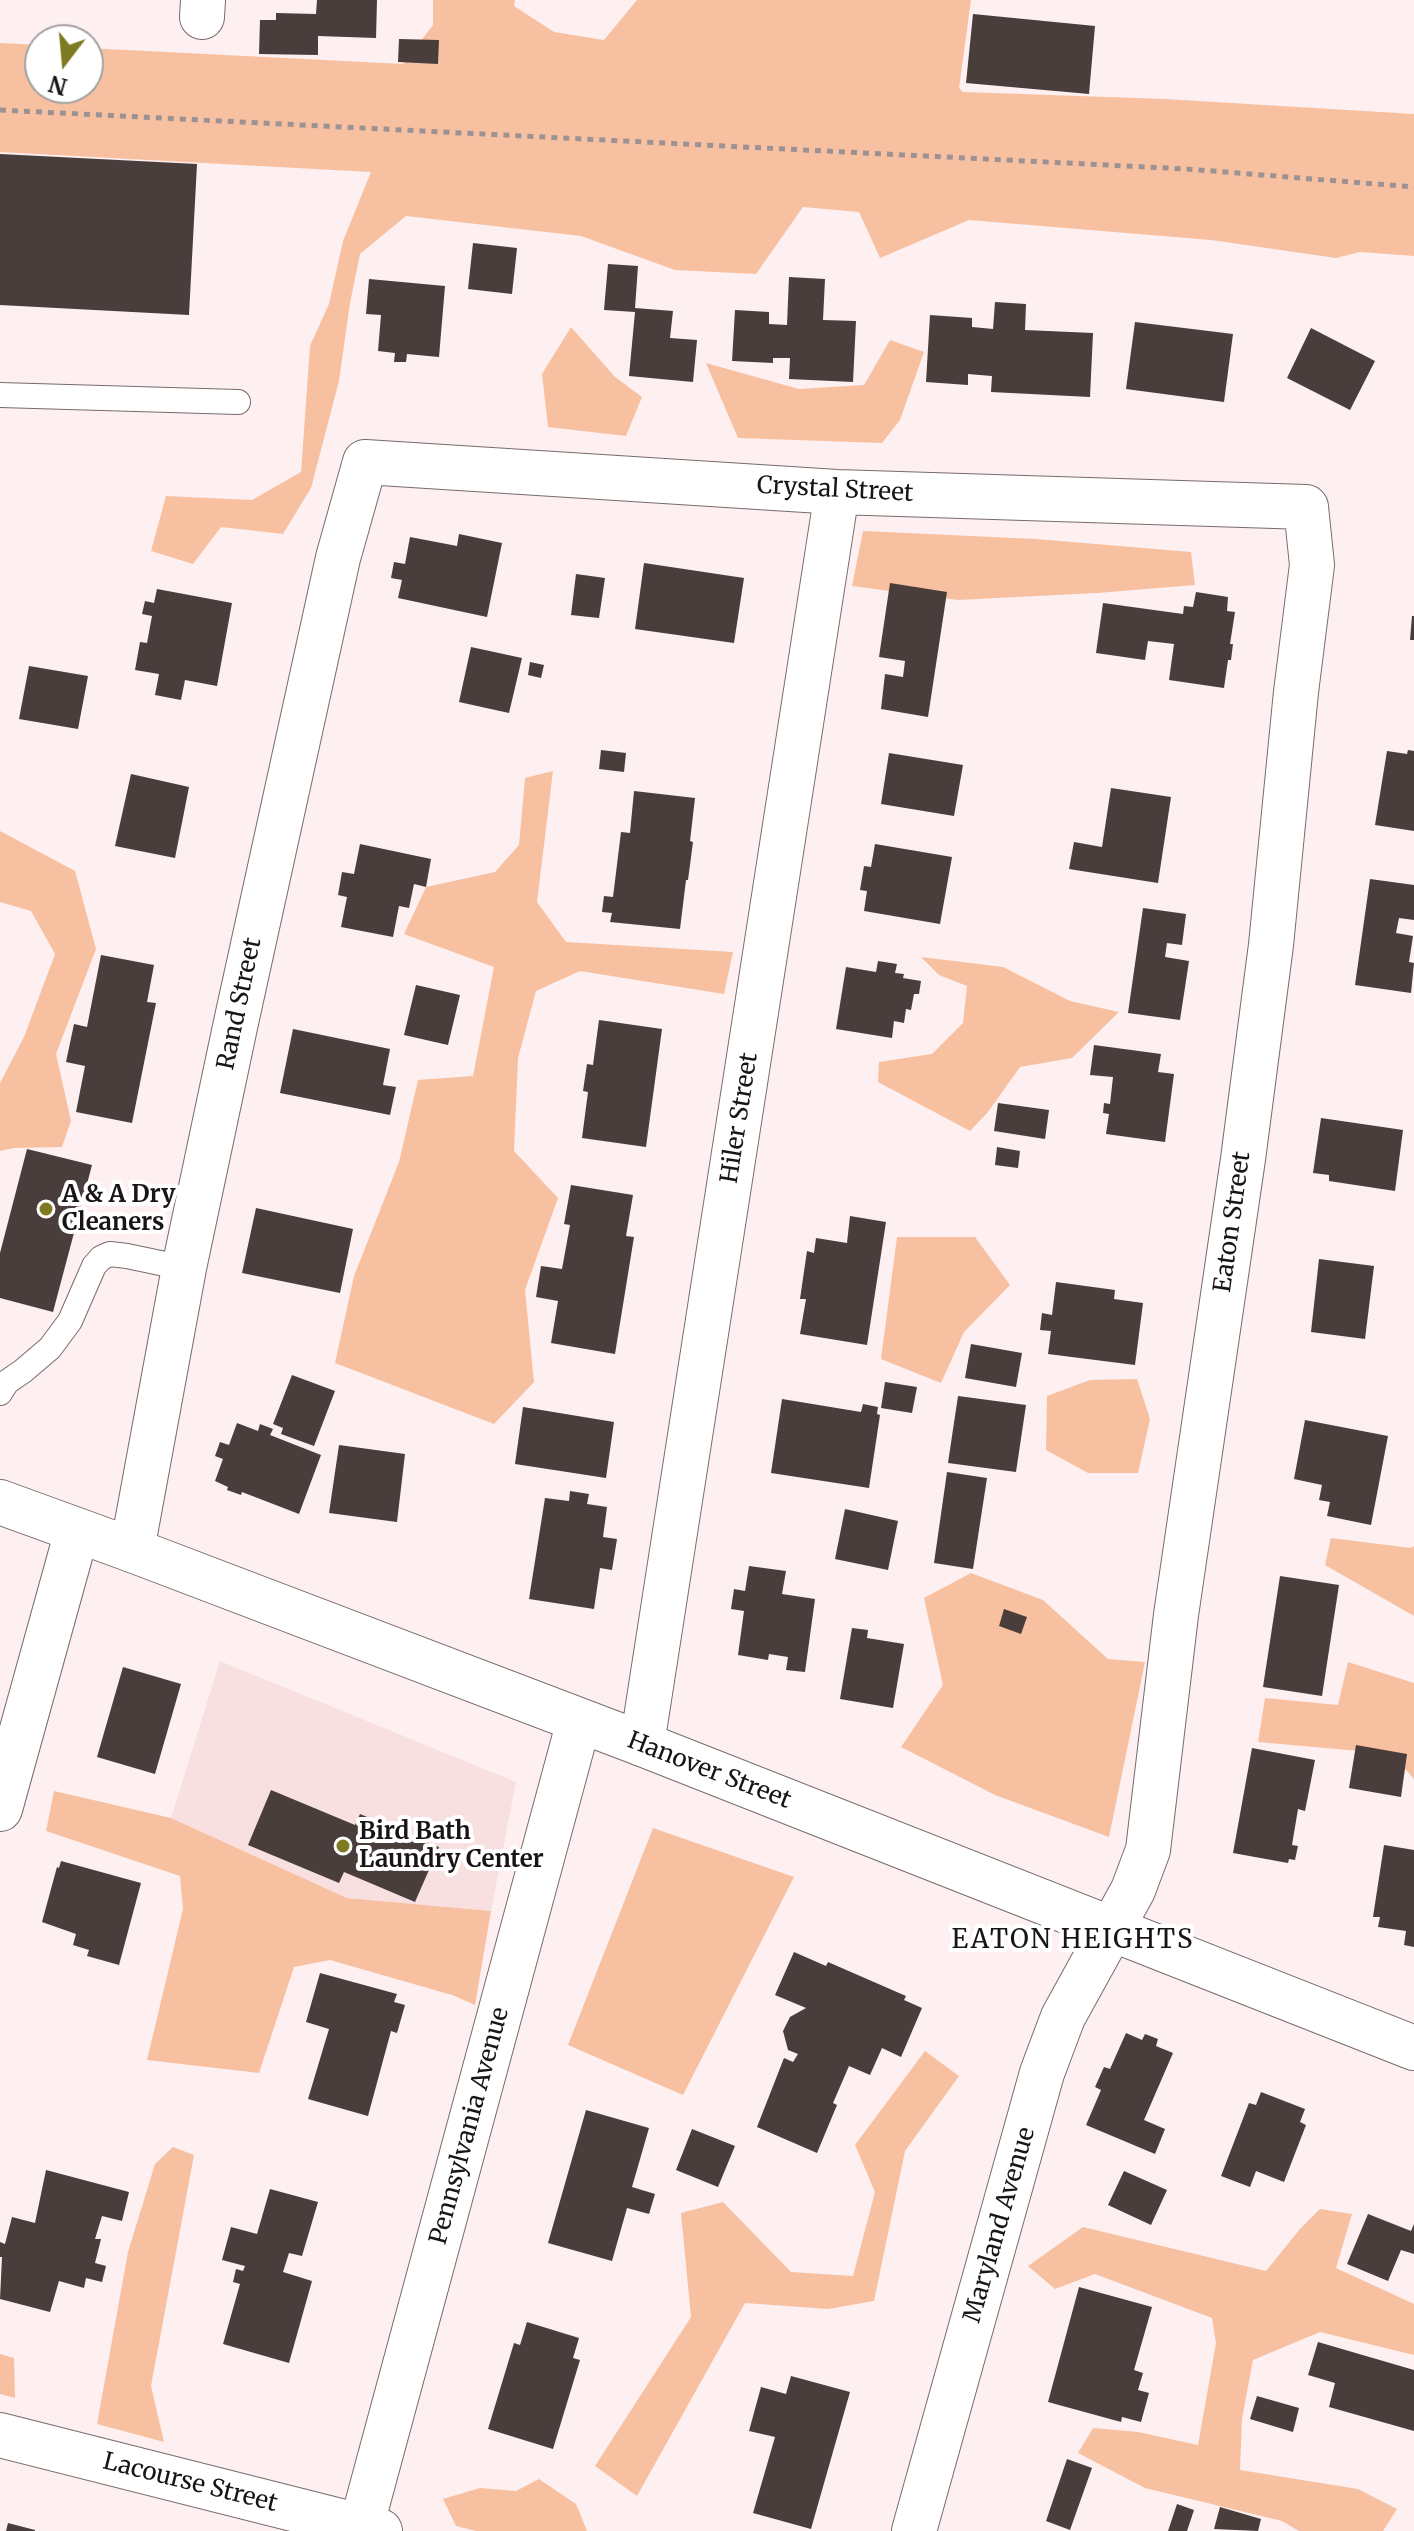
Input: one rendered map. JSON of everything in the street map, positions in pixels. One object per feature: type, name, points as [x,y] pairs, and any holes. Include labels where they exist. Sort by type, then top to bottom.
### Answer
[{"type":"street","name":"Crystal Street","points":[[365,462],[837,492],[1306,507]]},
{"type":"street","name":"Rand Street","points":[[132,1550],[184,1268],[235,1027],[338,558],[365,462]]},
{"type":"street","name":"Hiler Street","points":[[642,1744],[837,492]]},
{"type":"street","name":"Eaton Street","points":[[1112,1928],[1133,1890],[1148,1850],[1176,1615],[1243,1159],[1271,945],[1312,565],[1306,507]]},
{"type":"street","name":"Hanover Street","points":[[0,1502],[642,1744],[1414,2048]]},
{"type":"street","points":[[0,1809],[77,1531]]},
{"type":"street","name":"Pennsylvania Avenue","points":[[367,2529],[579,1721]]},
{"type":"street","name":"Maryland Avenue","points":[[914,2531],[1042,2073],[1063,2017],[1112,1928]]},
{"type":"street","name":"Lacourse Street","points":[[0,2435],[367,2529]]},
{"type":"lane","points":[[0,395],[238,402]]},
{"type":"lane","points":[[0,1393],[7,1382],[57,1339],[70,1321],[94,1266],[101,1258],[110,1254],[127,1256],[184,1268]]},
{"type":"path","points":[[0,110],[1187,169],[1414,187]]},
{"type":"shaded area","points":[[433,0],[515,0],[514,6],[554,32],[604,40],[637,0],[971,0],[959,88],[963,92],[1165,99],[1414,114],[1414,256],[1360,252],[1336,258],[1211,240],[969,220],[880,258],[859,212],[803,207],[756,274],[675,270],[581,236],[406,216],[360,254],[339,381],[311,488],[283,534],[221,527],[193,564],[151,551],[166,496],[252,500],[301,472],[310,346],[329,304],[343,241],[371,172],[0,152],[0,43],[24,44],[24,104],[104,104],[104,49],[403,64],[433,25]]},
{"type":"shaded area","points":[[571,327],[615,377],[642,397],[626,436],[548,427],[542,374]]},
{"type":"shaded area","points":[[890,340],[924,352],[900,420],[882,443],[738,438],[706,363],[799,389],[864,385]]},
{"type":"shaded area","points":[[863,531],[1036,539],[1191,552],[1195,585],[958,600],[852,586]]},
{"type":"shaded area","points":[[553,771],[537,902],[566,942],[733,952],[724,994],[580,971],[536,991],[518,1058],[514,1151],[558,1198],[525,1290],[534,1382],[494,1424],[335,1363],[354,1276],[399,1162],[418,1080],[473,1076],[494,967],[404,934],[426,887],[495,872],[519,845],[525,778]]},
{"type":"shaded area","points":[[0,831],[75,871],[96,949],[56,1054],[71,1121],[62,1147],[0,1151],[0,1083],[24,1037],[55,954],[31,911],[0,902]]},
{"type":"shaded area","points":[[921,957],[1003,967],[1070,1001],[1119,1012],[1072,1058],[1020,1067],[988,1112],[970,1131],[878,1082],[879,1062],[932,1054],[963,1023],[967,986],[939,975]]},
{"type":"shaded area","points":[[897,1237],[975,1237],[1010,1285],[964,1332],[941,1383],[881,1359]]},
{"type":"shaded area","points":[[1137,1379],[1150,1419],[1138,1473],[1088,1473],[1046,1450],[1047,1396],[1090,1380]]},
{"type":"shaded area","points":[[1331,1538],[1414,1546],[1414,1616],[1325,1565]]},
{"type":"shaded area","points":[[971,1573],[1043,1600],[1108,1659],[1145,1662],[1109,1837],[995,1795],[901,1747],[943,1685],[924,1598]]},
{"type":"shaded area","points":[[220,1661],[516,1782],[491,1911],[347,1898],[171,1818]]},
{"type":"shaded area","points":[[1348,1662],[1414,1683],[1414,1779],[1392,1754],[1258,1742],[1265,1698],[1338,1705]]},
{"type":"shaded area","points":[[54,1791],[171,1818],[347,1898],[491,1911],[475,2005],[452,1995],[330,1960],[294,1967],[259,2073],[147,2060],[183,1909],[180,1876],[46,1831]]},
{"type":"shaded area","points":[[653,1828],[794,1877],[683,2095],[568,2045]]},
{"type":"shaded area","points":[[925,2051],[959,2076],[905,2151],[874,2301],[828,2309],[745,2303],[637,2496],[595,2466],[691,2317],[681,2213],[723,2202],[791,2272],[853,2276],[875,2192],[855,2145]]},
{"type":"shaded area","points":[[173,2147],[194,2155],[151,2386],[164,2442],[97,2424],[128,2252],[155,2164]]},
{"type":"shaded area","points":[[1320,2209],[1352,2214],[1336,2268],[1414,2304],[1414,2355],[1320,2332],[1253,2360],[1242,2419],[1240,2470],[1358,2489],[1397,2509],[1383,2531],[1299,2531],[1282,2521],[1145,2488],[1078,2453],[1093,2428],[1138,2432],[1198,2445],[1216,2343],[1212,2318],[1095,2274],[1055,2289],[1028,2266],[1083,2227],[1266,2271]]},
{"type":"shaded area","points":[[0,2354],[14,2358],[15,2398],[0,2394]]},
{"type":"shaded area","points":[[539,2479],[576,2504],[587,2531],[476,2531],[456,2526],[443,2499],[480,2488],[516,2491]]},
{"type":"building","points":[[317,0],[377,0],[376,38],[318,36],[318,55],[259,54],[260,20],[276,20],[276,13],[316,14]]},
{"type":"building","points":[[973,14],[1095,26],[1089,94],[966,83]]},
{"type":"building","points":[[399,39],[439,40],[438,64],[398,62]]},
{"type":"building","points":[[0,154],[197,164],[189,315],[0,305]]},
{"type":"building","points":[[473,243],[517,248],[512,294],[468,289]]},
{"type":"building","points":[[608,264],[638,266],[635,308],[673,311],[670,338],[697,340],[693,382],[629,376],[635,312],[604,310]]},
{"type":"building","points":[[789,277],[825,279],[823,320],[856,321],[853,382],[789,379],[790,358],[773,358],[773,363],[732,361],[735,310],[769,312],[769,324],[787,325]]},
{"type":"building","points":[[369,279],[445,286],[439,357],[407,354],[406,362],[394,362],[395,353],[378,351],[381,315],[366,314]]},
{"type":"building","points":[[995,302],[1026,304],[1025,330],[1093,333],[1090,397],[991,392],[992,376],[968,374],[968,385],[926,382],[930,315],[972,318],[972,327],[993,329]]},
{"type":"building","points":[[1135,322],[1233,334],[1224,402],[1126,389]]},
{"type":"building","points":[[1311,328],[1375,361],[1350,410],[1287,378]]},
{"type":"building","points":[[459,534],[502,543],[487,617],[398,598],[402,580],[391,578],[394,562],[405,564],[410,537],[457,546]]},
{"type":"building","points":[[644,563],[744,578],[734,643],[635,629]]},
{"type":"building","points":[[576,574],[605,578],[599,618],[571,615]]},
{"type":"building","points":[[890,583],[947,592],[928,717],[881,709],[885,674],[903,677],[905,661],[879,657]]},
{"type":"building","points":[[157,589],[232,603],[217,686],[185,680],[181,700],[155,695],[159,674],[135,670],[140,642],[147,643],[152,616],[142,614],[145,601],[154,603]]},
{"type":"building","points":[[1196,592],[1228,597],[1227,611],[1235,612],[1231,660],[1228,660],[1224,688],[1169,680],[1174,644],[1148,641],[1145,660],[1096,653],[1103,603],[1183,614],[1184,606],[1193,607]]},
{"type":"building","points":[[1412,616],[1414,640],[1410,640]]},
{"type":"building","points":[[471,647],[522,658],[509,713],[459,702]]},
{"type":"building","points":[[530,662],[544,665],[541,678],[528,675]]},
{"type":"building","points":[[29,666],[88,676],[78,729],[19,719]]},
{"type":"building","points":[[601,750],[626,753],[624,772],[599,769]]},
{"type":"building","points":[[1408,750],[1414,751],[1414,831],[1375,825],[1387,751],[1407,754]]},
{"type":"building","points":[[889,753],[963,765],[954,816],[881,804]]},
{"type":"building","points":[[131,774],[189,787],[175,858],[115,846]]},
{"type":"building","points":[[1111,788],[1171,797],[1158,883],[1069,869],[1074,842],[1102,847]]},
{"type":"building","points":[[634,791],[695,798],[690,841],[693,842],[680,929],[610,922],[612,913],[602,912],[604,896],[613,897],[621,832],[630,833]]},
{"type":"building","points":[[360,844],[431,859],[426,887],[414,884],[409,908],[399,906],[393,937],[341,927],[347,897],[338,895],[342,872],[354,874]]},
{"type":"building","points":[[875,844],[952,857],[940,924],[864,911],[867,891],[860,890],[864,866],[871,867]]},
{"type":"building","points":[[1370,879],[1414,885],[1414,920],[1399,918],[1396,933],[1413,936],[1409,962],[1414,963],[1411,993],[1355,985]]},
{"type":"building","points":[[1143,908],[1186,914],[1182,945],[1167,943],[1165,957],[1189,961],[1180,1020],[1128,1013]]},
{"type":"building","points":[[101,955],[154,965],[147,1002],[156,1003],[132,1123],[76,1112],[85,1066],[66,1062],[74,1024],[87,1027]]},
{"type":"building","points":[[878,961],[897,964],[895,973],[904,974],[903,978],[921,981],[911,1010],[906,1009],[904,1023],[894,1021],[892,1038],[836,1029],[846,967],[876,972]]},
{"type":"building","points":[[416,985],[460,995],[448,1045],[404,1035]]},
{"type":"building","points":[[599,1020],[662,1029],[646,1147],[582,1138],[588,1092],[583,1091],[587,1064],[593,1065]]},
{"type":"building","points":[[293,1029],[390,1049],[383,1085],[396,1087],[390,1115],[280,1093]]},
{"type":"building","points":[[1094,1045],[1161,1054],[1158,1072],[1174,1074],[1165,1142],[1106,1134],[1109,1114],[1103,1113],[1104,1103],[1110,1104],[1113,1077],[1090,1075]]},
{"type":"building","points":[[998,1103],[1049,1110],[1045,1139],[994,1131]]},
{"type":"building","points":[[1321,1118],[1403,1130],[1395,1191],[1329,1181],[1329,1175],[1313,1173]]},
{"type":"building","points":[[997,1147],[1020,1151],[1018,1168],[995,1165]]},
{"type":"building","name":"A & A Dry Cleaners","points":[[27,1149],[92,1165],[53,1312],[0,1298],[0,1253]]},
{"type":"building","points":[[571,1185],[633,1195],[626,1236],[634,1237],[615,1354],[551,1343],[558,1301],[536,1297],[541,1266],[562,1269],[570,1225],[564,1224]]},
{"type":"building","points":[[256,1208],[353,1229],[340,1293],[242,1273]]},
{"type":"building","points":[[850,1216],[886,1222],[867,1345],[800,1334],[806,1299],[800,1299],[807,1251],[814,1253],[816,1238],[847,1243]]},
{"type":"building","points":[[1319,1259],[1374,1266],[1365,1339],[1311,1332]]},
{"type":"building","points":[[1056,1282],[1115,1290],[1114,1299],[1143,1303],[1135,1365],[1048,1354],[1051,1331],[1040,1330],[1042,1313],[1052,1315]]},
{"type":"building","points":[[971,1344],[1022,1353],[1016,1387],[965,1378]]},
{"type":"building","points":[[292,1375],[335,1391],[314,1446],[281,1434],[283,1428],[273,1424]]},
{"type":"building","points":[[885,1382],[917,1387],[912,1413],[881,1408]]},
{"type":"building","points":[[958,1396],[1026,1405],[1016,1472],[948,1463]]},
{"type":"building","points":[[782,1399],[861,1412],[863,1404],[878,1407],[877,1414],[880,1415],[869,1488],[771,1473]]},
{"type":"building","points":[[523,1407],[614,1422],[606,1478],[515,1464]]},
{"type":"building","points":[[1305,1420],[1388,1436],[1371,1525],[1327,1516],[1330,1502],[1319,1500],[1322,1485],[1294,1479]]},
{"type":"building","points":[[237,1423],[258,1431],[260,1424],[273,1429],[270,1435],[321,1455],[299,1514],[242,1492],[241,1495],[227,1490],[228,1487],[215,1481],[223,1459],[215,1456],[220,1442],[229,1445]]},
{"type":"building","points":[[339,1445],[405,1454],[397,1522],[329,1513]]},
{"type":"building","points":[[947,1472],[987,1478],[973,1569],[934,1563]]},
{"type":"building","points":[[570,1491],[589,1494],[587,1504],[607,1507],[603,1537],[617,1539],[612,1570],[600,1568],[594,1609],[529,1599],[545,1498],[569,1501]]},
{"type":"building","points":[[845,1509],[898,1521],[888,1570],[835,1559]]},
{"type":"building","points":[[749,1566],[786,1571],[782,1594],[815,1599],[805,1672],[786,1670],[788,1657],[769,1654],[768,1660],[738,1655],[744,1611],[731,1609],[734,1589],[745,1591]]},
{"type":"building","points":[[1280,1576],[1339,1585],[1322,1696],[1263,1687]]},
{"type":"building","points":[[1004,1609],[1027,1617],[1021,1634],[999,1626]]},
{"type":"building","points":[[852,1628],[868,1630],[867,1638],[904,1644],[893,1708],[840,1699]]},
{"type":"building","points":[[123,1667],[181,1684],[155,1774],[97,1757]]},
{"type":"building","points":[[1356,1745],[1407,1754],[1401,1797],[1349,1788]]},
{"type":"building","points":[[1252,1748],[1315,1760],[1305,1811],[1298,1809],[1292,1845],[1298,1846],[1295,1860],[1289,1859],[1288,1863],[1233,1853]]},
{"type":"building","name":"Bird Bath Laundry Center","points":[[271,1790],[355,1825],[360,1814],[439,1847],[415,1902],[344,1872],[339,1883],[248,1845]]},
{"type":"building","points":[[1384,1845],[1414,1850],[1414,1947],[1404,1945],[1406,1931],[1378,1927],[1380,1917],[1373,1917]]},
{"type":"building","points":[[61,1861],[141,1883],[119,1965],[87,1956],[89,1950],[73,1945],[76,1934],[42,1922]]},
{"type":"building","points":[[794,1952],[826,1966],[828,1962],[906,1996],[904,2000],[922,2008],[901,2057],[882,2048],[870,2075],[849,2066],[817,2153],[757,2127],[784,2058],[793,2062],[798,2054],[788,2050],[783,2031],[790,2017],[806,2008],[775,1995]]},
{"type":"building","points":[[320,1973],[397,1994],[394,2002],[405,2005],[397,2033],[391,2031],[368,2116],[308,2099],[329,2029],[306,2022]]},
{"type":"building","points":[[1126,2033],[1142,2040],[1145,2034],[1158,2039],[1156,2046],[1173,2053],[1144,2120],[1165,2129],[1155,2154],[1086,2125],[1101,2090],[1095,2087],[1104,2067],[1110,2069]]},
{"type":"building","points":[[1261,2092],[1305,2109],[1300,2122],[1306,2125],[1284,2182],[1256,2171],[1250,2187],[1221,2176],[1249,2103],[1256,2105]]},
{"type":"building","points":[[586,2110],[649,2128],[632,2187],[655,2194],[649,2214],[627,2208],[612,2261],[548,2243]]},
{"type":"building","points":[[692,2129],[735,2146],[718,2187],[676,2170]]},
{"type":"building","points":[[46,2170],[129,2192],[122,2221],[102,2216],[95,2239],[101,2239],[95,2263],[106,2266],[102,2282],[86,2278],[84,2288],[59,2281],[50,2312],[0,2299],[0,2242],[5,2244],[12,2217],[35,2223]]},
{"type":"building","points":[[1124,2171],[1167,2190],[1151,2225],[1108,2205]]},
{"type":"building","points":[[270,2189],[318,2202],[302,2256],[289,2253],[283,2272],[312,2281],[289,2363],[223,2344],[240,2284],[233,2282],[236,2269],[243,2271],[245,2266],[222,2260],[231,2227],[257,2234]]},
{"type":"building","points":[[1368,2214],[1411,2231],[1414,2224],[1414,2254],[1401,2250],[1388,2281],[1347,2264]]},
{"type":"building","points":[[1079,2287],[1152,2307],[1134,2370],[1143,2373],[1138,2390],[1149,2393],[1141,2422],[1122,2417],[1121,2422],[1048,2402]]},
{"type":"building","points":[[527,2322],[579,2338],[573,2358],[580,2360],[553,2449],[488,2429],[514,2343],[520,2345]]},
{"type":"building","points":[[1318,2342],[1414,2370],[1414,2431],[1329,2407],[1335,2383],[1308,2375]]},
{"type":"building","points":[[791,2376],[850,2392],[811,2529],[753,2513],[775,2437],[749,2431],[761,2387],[786,2394]]},
{"type":"building","points":[[1257,2396],[1299,2408],[1293,2432],[1250,2419]]},
{"type":"building","points":[[1067,2459],[1092,2468],[1070,2530],[1046,2521]]},
{"type":"building","points":[[1177,2504],[1194,2510],[1187,2531],[1168,2531]]},
{"type":"building","points":[[1220,2507],[1261,2519],[1258,2531],[1214,2529]]},
{"type":"building","points":[[8,2523],[35,2530],[35,2531],[6,2531]]},
{"type":"place","name":"A & A Dry Cleaners","points":[[46,1209]]},
{"type":"place","name":"Bird Bath Laundry Center","points":[[343,1846]]},
{"type":"district","name":"EATON HEIGHTS","points":[[1073,1941]]}]
